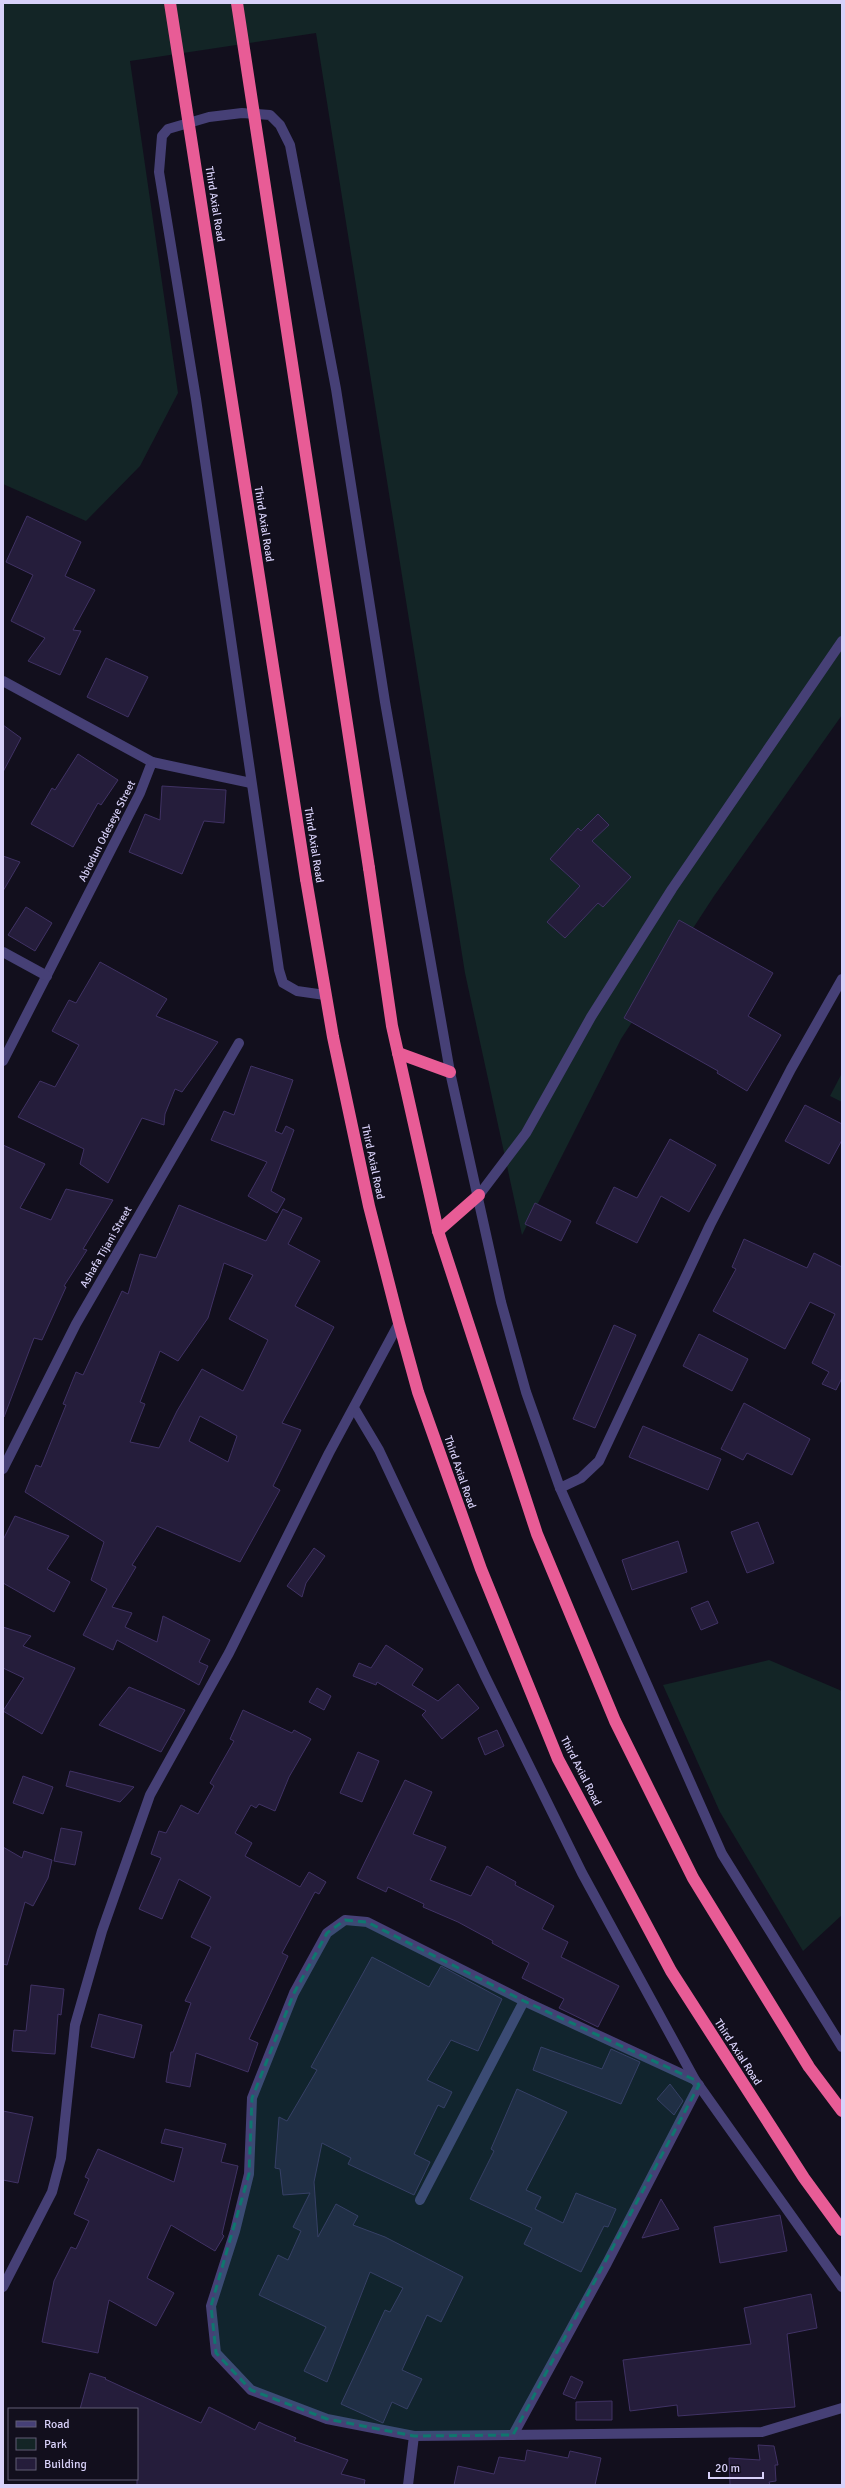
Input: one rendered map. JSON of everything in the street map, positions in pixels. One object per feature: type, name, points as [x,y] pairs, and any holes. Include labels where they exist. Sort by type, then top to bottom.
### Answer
[{"type":"highway","name":"Third Axial Road","points":[[170,3],[325,995],[369,1206],[398,1323],[418,1392],[481,1569],[558,1758],[671,1971],[804,2178],[842,2230]]},
{"type":"highway","points":[[237,3],[370,868],[392,1026],[438,1231],[537,1534],[615,1721],[693,1878],[809,2067],[842,2111]]},
{"type":"highway","points":[[398,1053],[450,1072]]},
{"type":"highway","points":[[438,1231],[479,1195]]},
{"type":"street","points":[[325,995],[297,991],[283,983],[279,970],[196,399],[158,172],[162,136],[168,129],[209,117],[242,113],[270,115],[280,125],[290,145],[336,388],[385,702],[450,1072],[479,1195],[501,1302],[526,1392],[560,1488],[722,1854],[842,2047]]},
{"type":"street","points":[[479,1195],[526,1133],[591,1017],[672,889],[842,641]]},
{"type":"street","points":[[3,681],[152,762],[251,783]]},
{"type":"street","name":"Abiodun Odeseye Street","points":[[3,1061],[140,794],[152,762]]},
{"type":"street","points":[[3,952],[47,976]]},
{"type":"street","points":[[560,1488],[581,1478],[599,1461],[710,1224],[791,1069],[842,978]]},
{"type":"street","name":"Ashafa Tijani Street","points":[[3,1468],[76,1324],[239,1043]]},
{"type":"street","points":[[3,2287],[52,2192],[63,2143],[75,2025],[102,1931],[150,1795],[229,1653],[328,1453],[354,1408],[398,1323]]},
{"type":"street","points":[[354,1408],[379,1450],[485,1676],[582,1873],[697,2083],[842,2287]]},
{"type":"street","points":[[697,2083],[524,2001],[367,1922],[345,1920],[327,1933],[294,1993],[252,2098],[249,2174],[234,2231],[211,2306],[216,2353],[251,2390],[328,2419],[414,2436],[762,2432],[842,2408]]},
{"type":"street","points":[[420,2200],[524,2001]]},
{"type":"street","points":[[513,2436],[618,2242],[697,2083]]},
{"type":"street","points":[[408,2485],[414,2436]]},
{"type":"highlighted area","points":[[345,1920],[367,1922],[524,2001],[695,2080],[699,2085],[513,2435],[414,2436],[327,2419],[251,2390],[216,2353],[211,2306],[249,2174],[252,2098],[294,1993],[327,1933]]},
{"type":"green space","points":[[3,3],[842,3],[842,715],[714,896],[621,1039],[522,1235],[465,973],[316,33],[130,61],[178,393],[140,466],[86,521],[3,484]]},
{"type":"green space","points":[[842,1073],[842,1102],[830,1096]]},
{"type":"green space","points":[[769,1660],[842,1691],[842,1915],[803,1951],[720,1812],[663,1685]]},
{"type":"building","points":[[27,516],[81,542],[65,576],[95,590],[73,630],[81,631],[60,675],[28,661],[45,638],[11,621],[33,575],[6,562]]},
{"type":"building","points":[[106,658],[148,677],[128,717],[87,697]]},
{"type":"building","points":[[3,725],[21,738],[3,772]]},
{"type":"building","points":[[78,754],[118,780],[101,805],[98,803],[73,847],[31,824],[52,788],[55,790]]},
{"type":"building","points":[[162,786],[226,790],[224,823],[204,821],[182,874],[129,852],[145,814],[160,820]]},
{"type":"building","points":[[598,814],[609,825],[592,841],[631,877],[603,907],[598,903],[565,938],[547,922],[580,886],[550,859],[578,828],[581,831]]},
{"type":"building","points":[[3,856],[20,862],[3,891]]},
{"type":"building","points":[[26,907],[52,923],[35,951],[8,935]]},
{"type":"building","points":[[679,920],[773,973],[748,1016],[781,1035],[747,1091],[717,1073],[718,1071],[624,1018]]},
{"type":"building","points":[[100,962],[167,999],[156,1016],[218,1042],[182,1092],[175,1089],[165,1114],[164,1125],[142,1118],[108,1183],[80,1164],[84,1149],[18,1117],[40,1081],[55,1087],[79,1045],[52,1031],[69,1000],[76,1003]]},
{"type":"building","points":[[251,1066],[293,1080],[275,1131],[282,1134],[286,1126],[294,1130],[271,1191],[285,1199],[277,1213],[248,1196],[267,1162],[211,1140],[224,1111],[234,1115]]},
{"type":"building","points":[[805,1105],[842,1124],[842,1140],[829,1164],[785,1141]]},
{"type":"building","points":[[670,1139],[716,1165],[689,1212],[661,1196],[637,1243],[596,1223],[614,1187],[637,1198]]},
{"type":"building","points":[[3,1145],[45,1164],[20,1208],[51,1220],[66,1189],[113,1200],[83,1249],[87,1250],[64,1286],[66,1287],[42,1340],[34,1338],[4,1417]]},
{"type":"building","points":[[535,1203],[571,1221],[561,1241],[525,1224]]},
{"type":"building","points":[[179,1205],[266,1241],[283,1209],[302,1218],[288,1244],[320,1261],[295,1306],[334,1327],[282,1423],[301,1430],[273,1486],[280,1490],[240,1562],[157,1526],[132,1565],[136,1567],[112,1607],[132,1613],[125,1627],[157,1642],[163,1616],[210,1640],[199,1662],[208,1666],[199,1685],[117,1640],[113,1650],[83,1635],[107,1589],[91,1580],[104,1542],[25,1492],[36,1465],[41,1467],[66,1405],[63,1404],[76,1372],[83,1375],[122,1291],[128,1294],[140,1254],[156,1258]],"holes":[[[224,1263],[253,1275],[229,1319],[268,1340],[243,1391],[202,1369],[177,1411],[159,1448],[130,1442],[145,1404],[140,1402],[160,1351],[178,1361],[208,1318]],[[200,1416],[237,1436],[228,1462],[189,1441]]]},
{"type":"building","points":[[744,1239],[807,1268],[814,1253],[842,1267],[842,1378],[836,1390],[822,1384],[829,1372],[812,1363],[835,1314],[810,1302],[785,1349],[713,1311],[736,1269],[732,1267]]},
{"type":"building","points":[[614,1325],[636,1335],[595,1428],[573,1419]]},
{"type":"building","points":[[699,1334],[748,1359],[732,1391],[683,1366]]},
{"type":"building","points":[[744,1403],[810,1439],[792,1475],[747,1453],[743,1460],[721,1449]]},
{"type":"building","points":[[643,1426],[721,1459],[708,1490],[629,1457]]},
{"type":"building","points":[[15,1516],[69,1536],[47,1569],[70,1582],[54,1612],[3,1583],[3,1540]]},
{"type":"building","points":[[758,1522],[774,1563],[747,1573],[731,1532]]},
{"type":"building","points":[[678,1541],[687,1572],[632,1590],[622,1560]]},
{"type":"building","points":[[314,1548],[325,1556],[306,1583],[302,1597],[287,1586]]},
{"type":"building","points":[[708,1601],[718,1623],[701,1630],[691,1608]]},
{"type":"building","points":[[3,1627],[31,1636],[23,1646],[75,1668],[42,1734],[3,1711],[24,1678],[3,1668]]},
{"type":"building","points":[[386,1645],[423,1669],[412,1685],[438,1701],[458,1684],[479,1708],[442,1739],[422,1715],[426,1711],[377,1682],[376,1685],[353,1676],[359,1663],[371,1668]]},
{"type":"building","points":[[129,1687],[185,1710],[161,1752],[99,1725]]},
{"type":"building","points":[[317,1688],[331,1696],[324,1710],[309,1702]]},
{"type":"building","points":[[243,1710],[292,1733],[294,1730],[311,1739],[289,1777],[275,1811],[259,1804],[256,1808],[251,1805],[235,1833],[252,1843],[245,1856],[300,1887],[309,1872],[326,1882],[319,1894],[315,1892],[282,1953],[288,1956],[249,2039],[258,2043],[248,2072],[196,2053],[190,2087],[166,2082],[171,2052],[173,2052],[191,2003],[185,2001],[211,1947],[191,1937],[211,1897],[179,1879],[162,1919],[139,1909],[161,1858],[151,1854],[159,1831],[166,1833],[181,1805],[198,1814],[214,1786],[210,1783],[234,1741],[230,1739]]},
{"type":"building","points":[[497,1730],[504,1746],[485,1755],[478,1738]]},
{"type":"building","points":[[358,1752],[379,1761],[362,1802],[340,1793]]},
{"type":"building","points":[[70,1771],[134,1787],[120,1802],[66,1786]]},
{"type":"building","points":[[23,1776],[53,1787],[43,1814],[13,1803]]},
{"type":"building","points":[[405,1780],[432,1792],[413,1834],[446,1847],[430,1880],[471,1896],[487,1866],[516,1882],[515,1885],[554,1906],[542,1929],[568,1942],[561,1957],[619,1986],[598,2027],[559,2008],[564,1999],[522,1978],[529,1963],[458,1922],[423,1907],[424,1904],[388,1887],[386,1892],[357,1878]]},
{"type":"building","points":[[61,1828],[82,1832],[75,1865],[54,1861]]},
{"type":"building","points":[[3,1847],[22,1858],[24,1851],[52,1860],[48,1878],[33,1906],[25,1902],[7,1965],[3,1964]]},
{"type":"building","points":[[372,1957],[429,1987],[441,1966],[502,1999],[478,2051],[451,2040],[427,2080],[452,2092],[444,2108],[438,2105],[414,2154],[430,2162],[414,2195],[348,2164],[351,2158],[322,2143],[314,2182],[318,2237],[336,2204],[358,2216],[353,2225],[385,2237],[463,2277],[441,2322],[427,2315],[402,2370],[422,2379],[407,2409],[392,2402],[383,2423],[341,2404],[385,2310],[390,2312],[403,2288],[370,2272],[327,2382],[304,2371],[326,2327],[259,2295],[278,2255],[288,2260],[301,2231],[293,2227],[310,2193],[283,2195],[280,2169],[275,2168],[279,2117],[287,2121],[317,2070],[311,2067]]},
{"type":"building","points":[[31,1985],[64,1989],[61,2015],[58,2014],[55,2054],[12,2051],[14,2030],[26,2031]]},
{"type":"building","points":[[99,2014],[142,2025],[134,2058],[91,2047]]},
{"type":"building","points":[[541,2047],[602,2069],[611,2049],[640,2062],[621,2104],[533,2070]]},
{"type":"building","points":[[670,2084],[683,2101],[674,2115],[657,2099]]},
{"type":"building","points":[[517,2089],[567,2112],[526,2190],[541,2197],[535,2209],[563,2223],[576,2193],[616,2209],[608,2227],[604,2226],[581,2272],[524,2244],[532,2228],[470,2199],[494,2151],[491,2149]]},
{"type":"building","points":[[3,2111],[33,2117],[18,2183],[3,2180]]},
{"type":"building","points":[[165,2129],[226,2144],[221,2162],[238,2166],[222,2234],[224,2236],[215,2251],[171,2225],[147,2278],[174,2293],[156,2326],[109,2300],[98,2353],[42,2342],[54,2281],[71,2247],[76,2249],[89,2221],[74,2214],[89,2179],[85,2177],[98,2149],[174,2182],[183,2148],[161,2143]]},
{"type":"building","points":[[661,2199],[679,2229],[642,2238]]},
{"type":"building","points":[[780,2215],[787,2251],[720,2263],[714,2227]]},
{"type":"building","points":[[811,2294],[817,2328],[787,2334],[795,2407],[678,2416],[677,2405],[630,2411],[623,2360],[751,2344],[744,2308]]},
{"type":"building","points":[[90,2373],[106,2378],[105,2379],[201,2423],[209,2407],[255,2430],[259,2422],[296,2438],[294,2441],[348,2460],[341,2474],[365,2480],[364,2485],[137,2485],[138,2408],[80,2408]]},
{"type":"building","points":[[571,2376],[583,2382],[575,2399],[563,2394]]},
{"type":"building","points":[[612,2401],[612,2420],[576,2420],[576,2402]]},
{"type":"building","points":[[758,2445],[774,2446],[778,2465],[775,2465],[776,2481],[769,2482],[770,2485],[730,2485],[729,2458],[760,2460]]},
{"type":"building","points":[[527,2450],[568,2458],[570,2451],[601,2458],[595,2485],[454,2485],[458,2466],[494,2474],[499,2457],[525,2461]]}]
